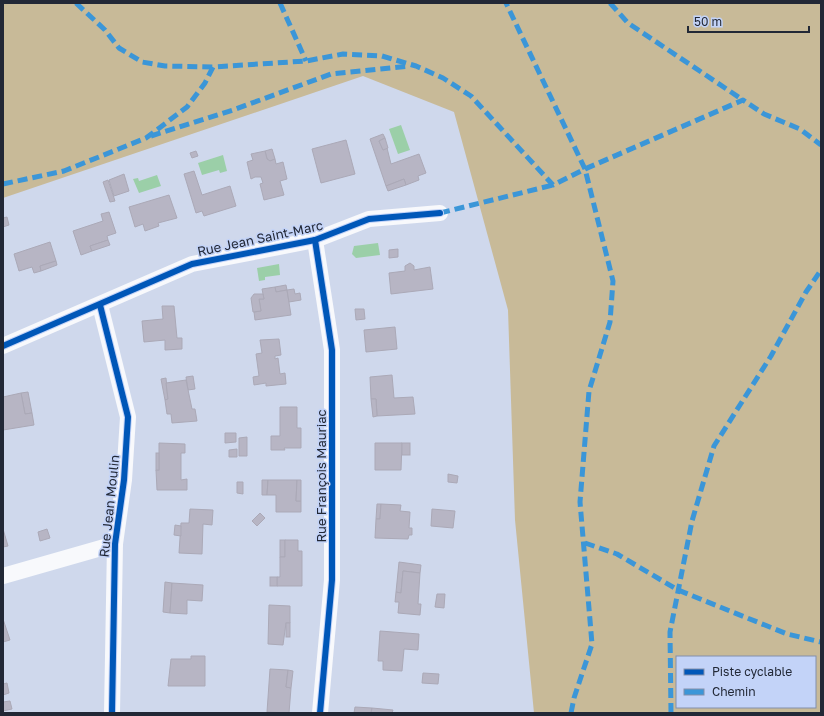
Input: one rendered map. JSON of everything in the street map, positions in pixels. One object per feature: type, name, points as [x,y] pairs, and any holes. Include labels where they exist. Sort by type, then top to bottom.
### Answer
[{"type":"street","name":"Rue Jean Saint-Marc","points":[[3,346],[192,264],[315,240],[369,220],[440,213]]},
{"type":"street","name":"Rue François Mauriac","points":[[315,240],[332,350],[332,580],[320,713]]},
{"type":"street","name":"Rue Jean Moulin","points":[[100,305],[128,417],[124,480],[115,544],[112,713]]},
{"type":"street","points":[[3,576],[115,544]]},
{"type":"shaded area","points":[[3,3],[821,3],[821,713],[534,713],[515,520],[508,310],[454,112],[363,76],[3,198]]},
{"type":"shaded area","points":[[401,125],[410,150],[398,154],[389,129]]},
{"type":"shaded area","points":[[223,155],[227,171],[220,173],[219,170],[202,175],[198,163]]},
{"type":"shaded area","points":[[157,175],[161,186],[139,193],[133,179],[138,178],[139,181]]},
{"type":"shaded area","points":[[378,243],[380,255],[356,258],[352,254],[354,246]]},
{"type":"shaded area","points":[[279,264],[280,275],[265,277],[265,280],[259,281],[257,268]]},
{"type":"building","points":[[383,134],[385,138],[379,141],[383,150],[387,148],[391,164],[419,154],[426,173],[418,176],[419,180],[406,185],[404,179],[386,186],[370,139]]},
{"type":"building","points":[[385,138],[388,148],[383,150],[379,141]]},
{"type":"building","points":[[346,140],[355,174],[321,183],[312,149]]},
{"type":"building","points":[[272,149],[275,159],[270,161],[267,159],[265,151]]},
{"type":"building","points":[[196,151],[198,156],[192,158],[190,153]]},
{"type":"building","points":[[265,151],[267,159],[270,161],[275,159],[276,164],[283,162],[287,179],[280,181],[284,195],[264,200],[260,184],[263,183],[261,177],[251,179],[247,162],[253,160],[251,154]]},
{"type":"building","points":[[194,171],[202,195],[230,186],[236,206],[204,216],[202,211],[196,213],[184,174]]},
{"type":"building","points":[[124,174],[129,191],[114,196],[109,180]]},
{"type":"building","points":[[404,179],[406,185],[388,191],[386,186]]},
{"type":"building","points":[[108,180],[115,201],[110,202],[103,182]]},
{"type":"building","points":[[169,195],[177,218],[158,223],[159,226],[145,231],[143,224],[135,227],[129,207]]},
{"type":"building","points":[[109,212],[116,233],[107,236],[108,240],[90,246],[92,251],[81,255],[73,231],[103,221],[101,214]]},
{"type":"building","points":[[7,217],[9,225],[3,227],[3,218]]},
{"type":"building","points":[[108,240],[110,245],[92,251],[90,246]]},
{"type":"building","points":[[50,242],[56,261],[40,266],[41,271],[34,273],[32,267],[19,271],[14,254]]},
{"type":"building","points":[[398,249],[398,257],[389,258],[389,250]]},
{"type":"building","points":[[56,261],[57,265],[41,271],[40,266]]},
{"type":"building","points":[[410,263],[414,266],[414,270],[430,267],[433,289],[391,294],[389,273],[405,271],[405,266]]},
{"type":"building","points":[[286,285],[287,290],[276,292],[275,287]]},
{"type":"building","points":[[275,287],[276,292],[287,290],[291,315],[255,320],[254,312],[261,311],[259,299],[264,299],[262,289]]},
{"type":"building","points":[[294,289],[295,294],[300,293],[301,300],[289,302],[287,290]]},
{"type":"building","points":[[254,294],[263,294],[264,299],[259,299],[261,311],[253,312],[251,298]]},
{"type":"building","points":[[162,306],[174,306],[177,338],[182,338],[182,349],[165,350],[165,340],[144,342],[142,321],[163,319]]},
{"type":"building","points":[[355,309],[364,309],[365,319],[356,320]]},
{"type":"building","points":[[395,327],[397,349],[366,352],[364,330]]},
{"type":"building","points":[[279,339],[281,355],[275,356],[275,359],[278,358],[280,374],[285,373],[286,384],[266,386],[266,383],[254,385],[253,377],[259,376],[256,354],[262,353],[260,340]]},
{"type":"building","points":[[392,375],[394,398],[413,397],[415,414],[377,416],[376,399],[371,399],[370,377]]},
{"type":"building","points":[[193,376],[195,389],[188,390],[186,377]]},
{"type":"building","points":[[166,378],[168,399],[165,400],[161,379]]},
{"type":"building","points":[[186,380],[192,409],[195,409],[197,421],[172,423],[171,414],[167,414],[165,400],[168,399],[166,383]]},
{"type":"building","points":[[28,392],[32,413],[25,414],[21,393]]},
{"type":"building","points":[[21,393],[25,414],[32,413],[34,425],[3,430],[3,397]]},
{"type":"building","points":[[371,399],[376,399],[377,416],[373,417]]},
{"type":"building","points":[[280,407],[297,407],[297,428],[301,428],[301,448],[271,450],[271,436],[280,436]]},
{"type":"building","points":[[225,433],[236,433],[236,442],[225,443]]},
{"type":"building","points":[[247,437],[247,456],[239,456],[239,438]]},
{"type":"building","points":[[159,443],[185,444],[185,453],[181,453],[181,480],[187,479],[187,490],[157,490],[156,470],[159,470]]},
{"type":"building","points":[[375,443],[402,443],[401,470],[375,470]]},
{"type":"building","points":[[402,443],[410,443],[410,455],[402,455]]},
{"type":"building","points":[[237,449],[237,457],[229,457],[229,450]]},
{"type":"building","points":[[156,453],[159,453],[159,470],[156,470]]},
{"type":"building","points":[[448,474],[458,476],[457,483],[448,482]]},
{"type":"building","points":[[262,480],[268,480],[267,495],[262,495]]},
{"type":"building","points":[[268,480],[297,480],[296,501],[301,501],[301,512],[276,512],[276,495],[267,495]]},
{"type":"building","points":[[297,480],[301,480],[301,501],[296,501]]},
{"type":"building","points":[[237,482],[243,482],[243,494],[237,493]]},
{"type":"building","points":[[377,504],[381,504],[380,519],[376,519]]},
{"type":"building","points":[[381,504],[401,505],[400,511],[410,512],[409,528],[412,528],[412,535],[409,535],[408,539],[375,538],[376,519],[380,519]]},
{"type":"building","points":[[190,509],[213,510],[212,525],[203,524],[202,554],[179,553],[181,523],[189,523]]},
{"type":"building","points":[[432,509],[455,511],[453,528],[431,526]]},
{"type":"building","points":[[260,513],[265,518],[257,526],[252,521]]},
{"type":"building","points":[[175,525],[181,526],[181,536],[174,535]]},
{"type":"building","points":[[3,529],[8,546],[3,547]]},
{"type":"building","points":[[47,529],[50,538],[40,541],[38,532]]},
{"type":"building","points":[[280,540],[285,540],[285,557],[280,557]]},
{"type":"building","points":[[285,540],[298,540],[298,551],[302,551],[302,586],[277,586],[277,577],[280,577],[280,557],[285,557]]},
{"type":"building","points":[[399,562],[421,565],[420,573],[403,571],[401,593],[396,592]]},
{"type":"building","points":[[403,571],[420,573],[418,604],[421,604],[420,615],[398,613],[399,602],[395,602],[396,592],[401,593]]},
{"type":"building","points":[[270,577],[277,577],[277,586],[270,586]]},
{"type":"building","points":[[165,582],[172,583],[170,613],[163,612]]},
{"type":"building","points":[[172,583],[203,585],[202,601],[187,600],[187,614],[170,613]]},
{"type":"building","points":[[437,594],[445,594],[444,608],[435,607]]},
{"type":"building","points":[[269,605],[290,606],[290,623],[286,623],[283,645],[268,644]]},
{"type":"building","points":[[3,619],[10,640],[3,642]]},
{"type":"building","points":[[286,623],[290,623],[290,637],[286,637]]},
{"type":"building","points":[[380,631],[419,634],[418,650],[404,649],[402,671],[383,670],[383,661],[378,661]]},
{"type":"building","points":[[191,656],[205,656],[205,686],[168,686],[171,659],[191,659]]},
{"type":"building","points":[[270,669],[288,670],[286,687],[291,688],[289,713],[267,712]]},
{"type":"building","points":[[288,670],[293,671],[291,688],[286,687]]},
{"type":"building","points":[[423,673],[439,674],[438,684],[422,683]]},
{"type":"building","points":[[7,683],[9,693],[3,695],[3,684]]},
{"type":"building","points":[[10,701],[12,709],[3,711],[3,702]]},
{"type":"building","points":[[355,707],[372,708],[371,713],[354,713]]},
{"type":"building","points":[[372,708],[393,710],[392,713],[371,713]]},
{"type":"marked path","points":[[76,3],[105,30],[119,48],[142,62],[165,66],[213,67]]},
{"type":"marked path","points":[[280,3],[306,61]]},
{"type":"marked path","points":[[3,184],[64,171],[146,138],[187,107],[205,83],[213,67],[306,61],[343,54],[382,56],[416,66],[443,78],[471,96],[553,185],[585,169],[506,3]]},
{"type":"marked path","points":[[610,3],[628,23],[743,100]]},
{"type":"marked path","points":[[151,136],[233,110],[331,74],[410,66]]},
{"type":"marked path","points":[[571,713],[574,698],[592,644],[580,502],[589,391],[610,322],[613,281],[585,169],[743,100],[764,114],[800,129],[821,145]]},
{"type":"marked path","points":[[440,213],[553,185]]},
{"type":"marked path","points":[[671,713],[670,632],[692,521],[714,446],[771,356],[806,292],[821,270]]},
{"type":"marked path","points":[[585,543],[617,554],[678,590],[787,634],[821,642]]},
{"type":"cycle path","points":[[3,346],[192,264],[315,240],[369,219],[440,213]]},
{"type":"cycle path","points":[[315,240],[332,350],[332,580],[320,713]]},
{"type":"cycle path","points":[[100,305],[128,417],[124,480],[115,544],[112,713]]}]
